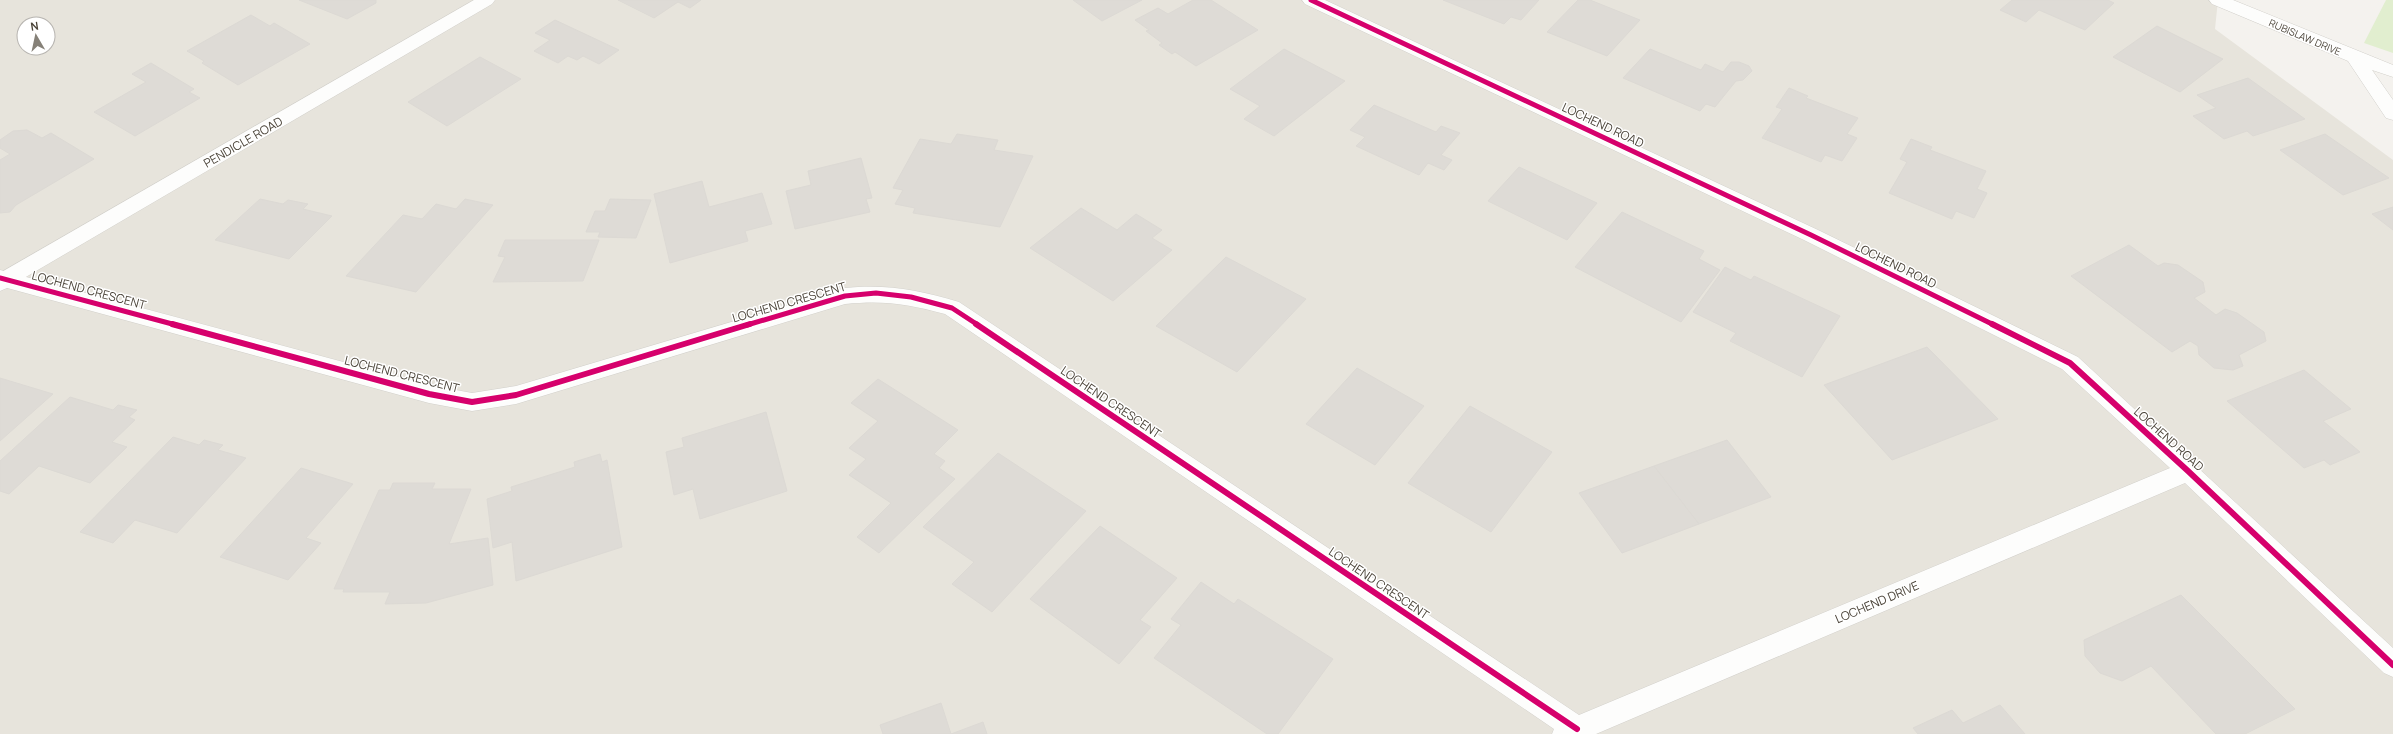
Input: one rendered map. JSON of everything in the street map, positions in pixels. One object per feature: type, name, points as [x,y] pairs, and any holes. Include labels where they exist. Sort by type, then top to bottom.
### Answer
[{"type":"street","name":"PENDICLE ROAD","points":[[2,280],[486,0]]},
{"type":"street","name":"LOCHEND ROAD","points":[[1311,0],[1811,235],[2070,363],[2188,470],[2393,665]]},
{"type":"street","name":"RUBISLAW DRIVE","points":[[2218,0],[2354,57],[2393,71]]},
{"type":"street","points":[[2354,57],[2393,114]]},
{"type":"street","name":"LOCHEND CRESCENT","points":[[2,280],[429,394],[472,402],[516,395],[845,296],[876,293],[911,297],[952,308],[1571,732]]},
{"type":"street","name":"LOCHEND DRIVE","points":[[1571,732],[2188,470]]},
{"type":"shaded area","points":[[0,0],[2218,0],[2215,29],[2393,160],[2393,734],[0,734]]},
{"type":"green space","points":[[2386,0],[2393,0],[2393,53],[2364,43]]},
{"type":"building","points":[[299,0],[376,0],[376,3],[347,19]]},
{"type":"building","points":[[618,0],[701,0],[690,8],[678,2],[654,18]]},
{"type":"building","points":[[1073,0],[1142,0],[1102,21]]},
{"type":"building","points":[[1193,0],[1211,0],[1258,30],[1196,66],[1175,52],[1172,54],[1159,45],[1162,43],[1146,31],[1149,30],[1135,20],[1158,8],[1168,14]]},
{"type":"building","points":[[1443,0],[1539,0],[1521,20],[1511,17],[1504,24]]},
{"type":"building","points":[[1578,0],[1590,0],[1640,20],[1607,56],[1547,32]]},
{"type":"building","points":[[2012,0],[2108,0],[2114,3],[2085,30],[2039,10],[2026,22],[2000,10]]},
{"type":"building","points":[[251,15],[270,26],[274,23],[310,44],[238,85],[202,63],[204,61],[187,51]]},
{"type":"building","points":[[555,20],[619,50],[599,64],[583,56],[577,60],[568,56],[558,63],[534,51],[550,40],[535,33]]},
{"type":"building","points":[[2157,26],[2223,59],[2180,92],[2113,57]]},
{"type":"building","points":[[1284,49],[1345,81],[1274,136],[1244,119],[1260,106],[1230,89]]},
{"type":"building","points":[[1650,49],[1701,70],[1705,64],[1723,72],[1731,62],[1739,62],[1749,66],[1752,71],[1743,80],[1736,81],[1715,107],[1706,104],[1700,111],[1623,78]]},
{"type":"building","points":[[480,57],[521,79],[447,126],[408,102]]},
{"type":"building","points":[[151,63],[194,89],[189,92],[200,98],[135,136],[94,112],[146,82],[132,74]]},
{"type":"building","points":[[2248,78],[2305,119],[2253,136],[2247,131],[2224,139],[2193,116],[2216,108],[2197,95]]},
{"type":"building","points":[[1789,88],[1808,96],[1806,98],[1858,118],[1847,134],[1857,138],[1842,161],[1825,155],[1821,162],[1762,138],[1782,109],[1776,107]]},
{"type":"building","points":[[1374,105],[1436,132],[1441,126],[1460,133],[1441,155],[1452,160],[1444,170],[1428,163],[1419,175],[1356,146],[1365,137],[1350,130]]},
{"type":"building","points":[[27,130],[42,138],[51,133],[94,159],[16,205],[10,212],[0,213],[0,160],[10,154],[0,148],[0,140],[13,131]]},
{"type":"building","points":[[957,134],[998,140],[994,150],[1033,156],[1000,227],[913,213],[915,208],[895,204],[903,190],[893,188],[920,139],[951,144]]},
{"type":"building","points":[[2325,134],[2389,178],[2343,195],[2280,150]]},
{"type":"building","points":[[1911,139],[1932,147],[1930,150],[1986,171],[1977,189],[1987,193],[1974,218],[1956,211],[1952,219],[1889,193],[1907,162],[1900,159]]},
{"type":"building","points":[[861,158],[872,198],[866,199],[870,212],[795,229],[786,191],[811,185],[808,171]]},
{"type":"building","points":[[1519,167],[1597,203],[1567,240],[1488,201]]},
{"type":"building","points":[[702,181],[709,207],[762,193],[772,224],[745,231],[748,241],[670,263],[654,194]]},
{"type":"building","points":[[260,199],[283,204],[288,200],[308,204],[303,209],[332,216],[289,259],[215,240]]},
{"type":"building","points":[[465,199],[493,205],[416,292],[346,276],[403,215],[422,219],[436,204],[456,209]]},
{"type":"building","points":[[610,199],[651,200],[636,238],[598,237],[600,232],[586,232],[595,211],[605,211]]},
{"type":"building","points":[[2393,207],[2393,230],[2372,214]]},
{"type":"building","points":[[1081,208],[1117,230],[1136,214],[1162,230],[1152,238],[1172,250],[1113,301],[1030,248]]},
{"type":"building","points":[[1622,212],[1704,251],[1699,259],[1720,270],[1681,322],[1575,267]]},
{"type":"building","points":[[505,240],[599,240],[583,281],[493,282],[505,257],[498,256]]},
{"type":"building","points":[[2129,245],[2158,266],[2164,263],[2178,265],[2203,282],[2205,292],[2194,298],[2216,315],[2225,309],[2237,313],[2264,332],[2266,341],[2239,355],[2243,366],[2233,370],[2214,368],[2199,355],[2198,346],[2190,341],[2172,352],[2071,276]]},
{"type":"building","points":[[1226,257],[1306,299],[1237,372],[1156,326]]},
{"type":"building","points":[[1725,267],[1751,280],[1754,276],[1840,316],[1802,377],[1730,341],[1736,333],[1693,312]]},
{"type":"building","points":[[1927,347],[1998,419],[1892,460],[1824,385]]},
{"type":"building","points":[[1357,368],[1424,406],[1375,465],[1306,424]]},
{"type":"building","points":[[2304,370],[2351,409],[2323,421],[2360,452],[2330,465],[2324,460],[2304,468],[2227,401]]},
{"type":"building","points":[[0,378],[53,394],[0,441]]},
{"type":"building","points":[[878,379],[958,430],[934,454],[945,461],[939,468],[955,479],[879,553],[857,537],[891,503],[849,475],[866,459],[849,448],[878,421],[851,403]]},
{"type":"building","points":[[70,397],[113,410],[118,405],[137,410],[129,417],[135,420],[112,442],[127,447],[90,483],[39,466],[9,494],[0,491],[0,461]]},
{"type":"building","points":[[1470,406],[1552,452],[1491,532],[1408,483]]},
{"type":"building","points":[[766,412],[787,491],[700,519],[693,489],[674,495],[666,452],[684,447],[682,438]]},
{"type":"building","points":[[173,437],[199,445],[204,440],[223,445],[218,450],[246,458],[177,533],[135,520],[113,543],[80,532]]},
{"type":"building","points":[[1727,440],[1771,497],[1699,524],[1654,466]]},
{"type":"building","points":[[998,453],[1086,511],[992,612],[952,584],[974,562],[923,527]]},
{"type":"building","points":[[600,454],[602,462],[607,460],[622,547],[516,581],[512,542],[493,548],[487,499],[512,491],[511,487],[575,467],[574,462]]},
{"type":"building","points":[[1654,466],[1699,524],[1622,553],[1579,493]]},
{"type":"building","points":[[301,468],[353,484],[306,538],[321,543],[288,580],[220,557]]},
{"type":"building","points":[[393,483],[435,483],[432,489],[471,489],[449,544],[488,538],[493,585],[426,603],[385,604],[390,592],[343,592],[344,589],[334,589],[379,490],[390,490]]},
{"type":"building","points":[[1100,526],[1177,578],[1140,620],[1151,627],[1119,664],[1030,599]]},
{"type":"building","points":[[1201,582],[1234,604],[1238,599],[1333,659],[1278,734],[1267,734],[1154,658],[1181,625],[1171,619]]},
{"type":"building","points":[[2181,595],[2295,709],[2245,734],[2216,734],[2151,666],[2122,681],[2100,673],[2085,656],[2084,640]]},
{"type":"building","points":[[941,703],[951,734],[883,734],[880,725]]},
{"type":"building","points":[[2000,705],[2025,734],[1918,734],[1913,728],[1952,710],[1963,723]]},
{"type":"building","points":[[983,722],[987,734],[951,734]]},
{"type":"cycle path","points":[[1311,0],[1811,235],[2070,363],[2188,471],[2393,665]]},
{"type":"cycle path","points":[[0,278],[429,394],[472,402],[516,395],[845,296],[876,293],[911,297],[952,308],[1577,729]]}]
